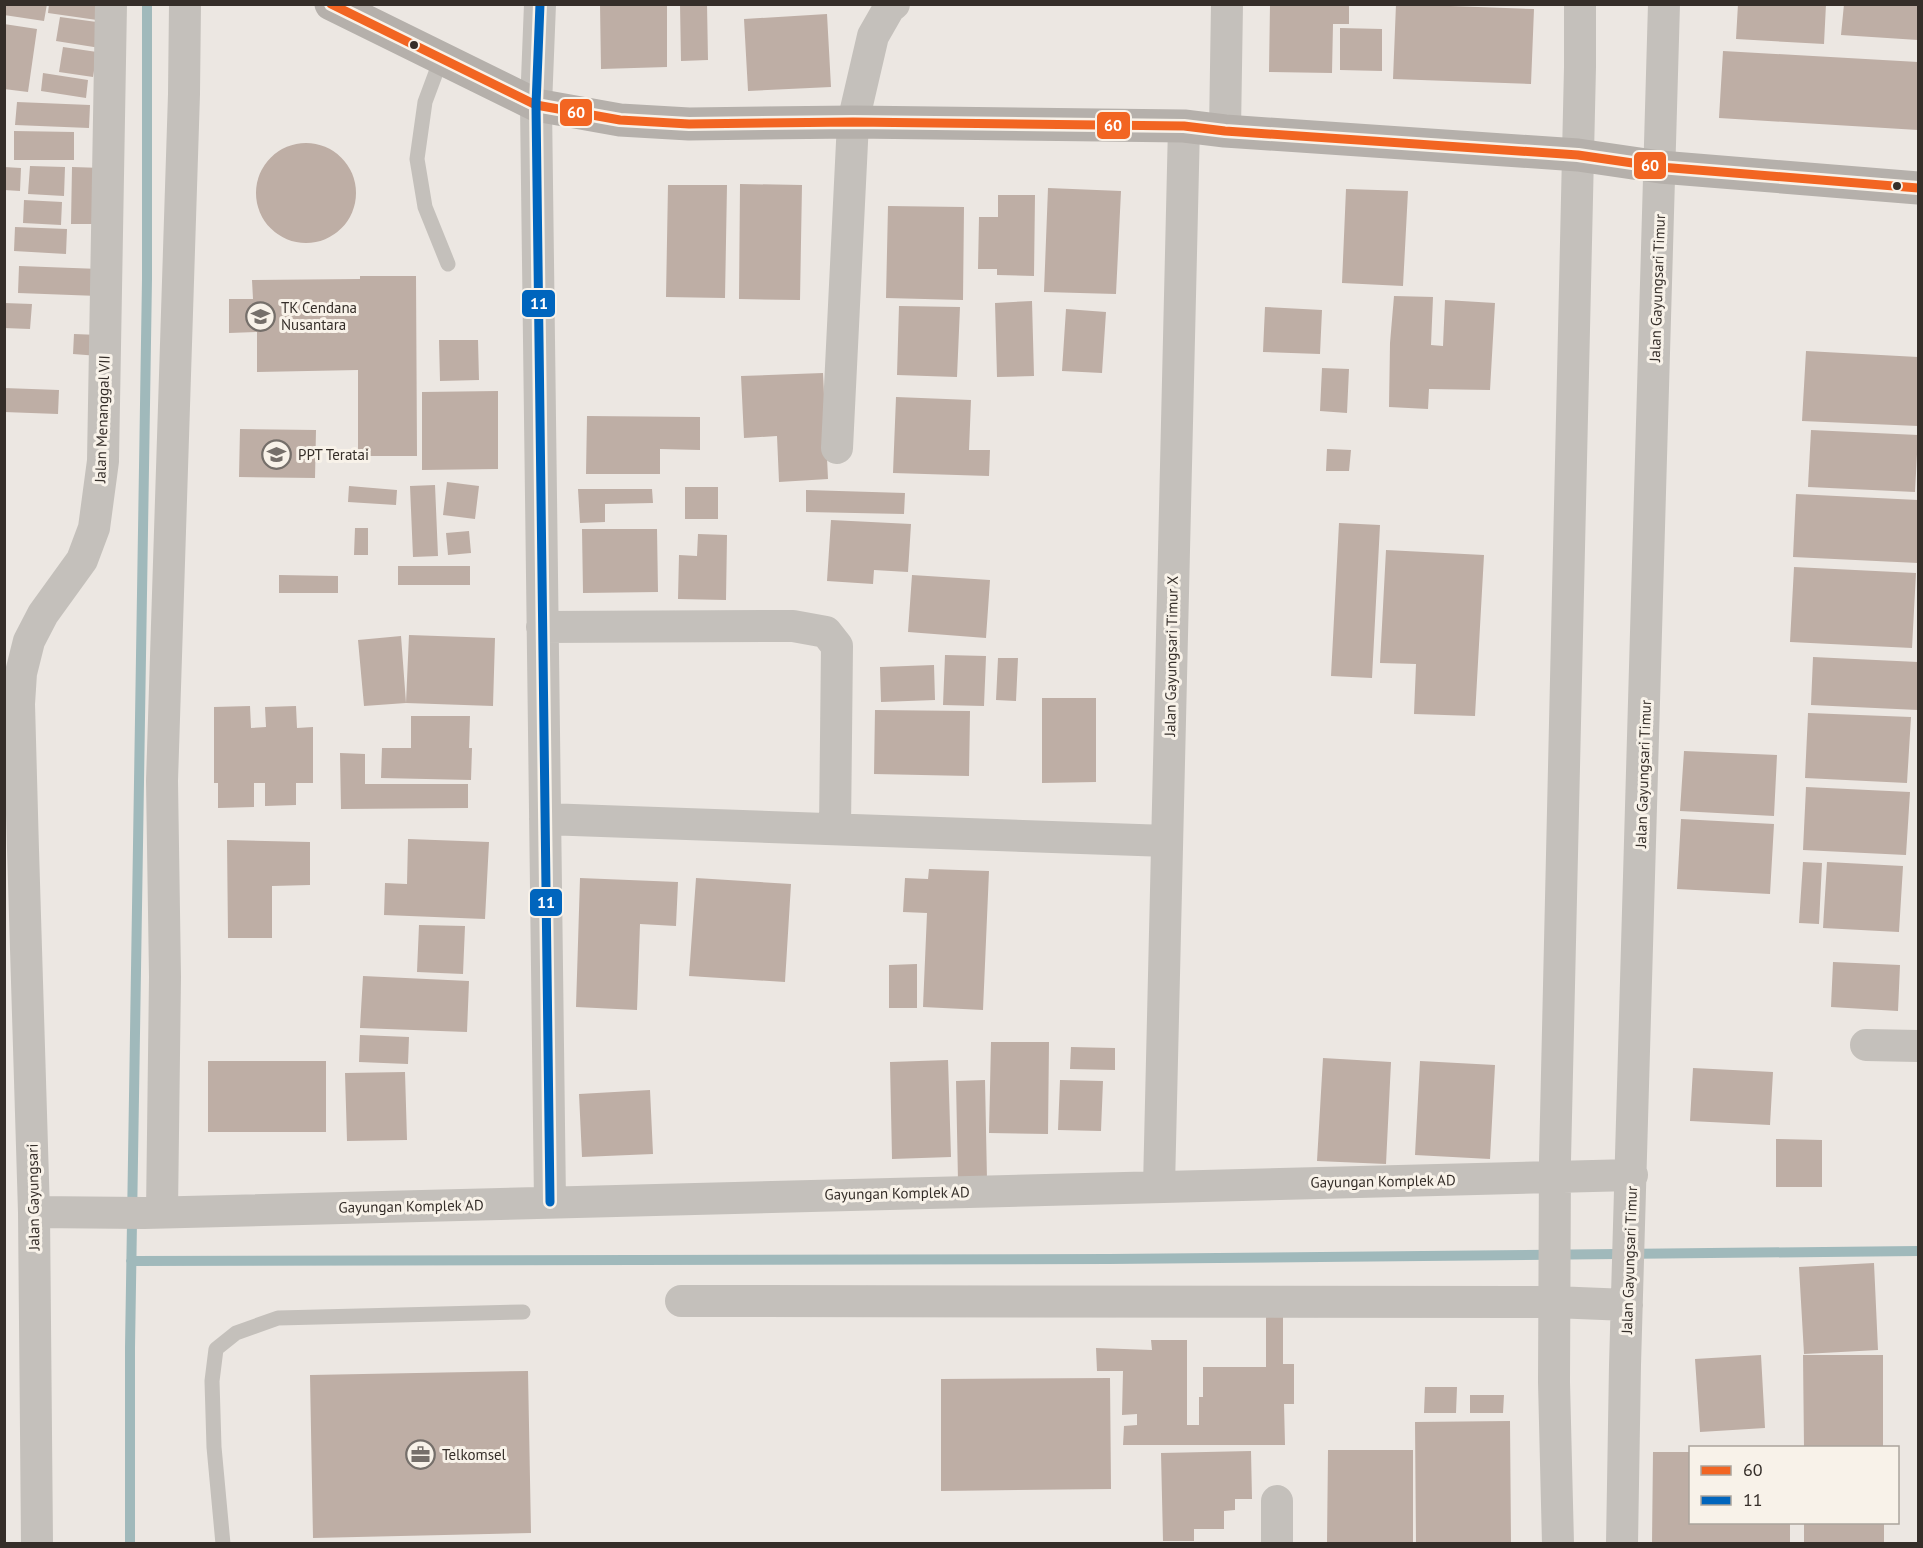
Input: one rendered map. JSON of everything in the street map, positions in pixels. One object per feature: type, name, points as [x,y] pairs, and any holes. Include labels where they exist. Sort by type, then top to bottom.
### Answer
[{"type":"street","name":"Jalan Menanggal VII","points":[[23,850],[19,704],[21,673],[29,640],[43,614],[82,560],[94,528],[103,461],[111,4]]},
{"type":"street","points":[[153,1212],[165,977],[162,781],[185,4]]},
{"type":"street","points":[[540,4],[536,105],[550,1202]]},
{"type":"street","points":[[837,448],[853,122],[873,36],[889,8],[894,4]]},
{"type":"street","points":[[1225,131],[1227,4]]},
{"type":"street","points":[[1558,1544],[1554,1382],[1555,1192],[1580,4]]},
{"type":"street","name":"Jalan Gayungsari Timur","points":[[1622,1544],[1664,4]]},
{"type":"street","points":[[338,6],[536,105],[620,120],[689,124],[853,122],[1184,126],[1225,131],[1578,154],[1660,167],[1918,188]]},
{"type":"street","name":"Jalan Gayungsari Timur X","points":[[1159,1187],[1184,126]]},
{"type":"street","points":[[542,627],[793,626],[826,632],[837,646],[835,829]]},
{"type":"street","points":[[545,819],[1167,841]]},
{"type":"street","name":"Jalan Gayungsari","points":[[23,850],[34,1212],[37,1544]]},
{"type":"street","points":[[1866,1045],[1918,1046]]},
{"type":"street","name":"Gayungan Komplek AD","points":[[34,1212],[153,1212],[1159,1187],[1555,1192],[1632,1175]]},
{"type":"street","points":[[681,1301],[1555,1290],[1628,1293]]},
{"type":"street","points":[[1277,1501],[1277,1544]]},
{"type":"lane","points":[[441,59],[425,102],[417,159],[425,207],[448,264]]},
{"type":"lane","points":[[223,1544],[214,1447],[212,1381],[216,1348],[236,1333],[278,1318],[523,1312]]},
{"type":"building","points":[[4,4],[47,4],[44,21],[4,15]]},
{"type":"building","points":[[49,4],[100,4],[97,20],[48,13]]},
{"type":"building","points":[[600,4],[667,4],[667,67],[601,69]]},
{"type":"building","points":[[680,4],[707,4],[708,60],[681,61]]},
{"type":"building","points":[[1270,4],[1349,4],[1349,24],[1333,24],[1332,73],[1269,72]]},
{"type":"building","points":[[1396,4],[1534,9],[1531,84],[1393,79]]},
{"type":"building","points":[[1738,4],[1826,4],[1824,44],[1736,39]]},
{"type":"building","points":[[1844,4],[1918,4],[1918,40],[1841,35]]},
{"type":"building","points":[[827,14],[831,87],[748,91],[744,19]]},
{"type":"building","points":[[60,17],[104,23],[100,48],[56,41]]},
{"type":"building","points":[[4,24],[37,29],[28,92],[4,89]]},
{"type":"building","points":[[1340,28],[1382,29],[1382,71],[1340,70]]},
{"type":"building","points":[[63,47],[97,52],[93,77],[59,72]]},
{"type":"building","points":[[1723,51],[1918,62],[1918,130],[1719,118]]},
{"type":"building","points":[[43,73],[88,80],[86,98],[41,91]]},
{"type":"building","points":[[17,102],[90,105],[89,128],[15,125]]},
{"type":"building","points":[[14,131],[74,132],[74,160],[14,160]]},
{"type":"building","points":[[306,143],[334,151],[348,165],[356,193],[348,221],[334,235],[306,243],[278,235],[264,221],[256,193],[264,165],[278,151]]},
{"type":"building","points":[[30,166],[65,167],[64,196],[28,194]]},
{"type":"building","points":[[4,167],[21,168],[20,191],[4,190]]},
{"type":"building","points":[[72,167],[103,168],[102,224],[71,224]]},
{"type":"building","points":[[740,184],[802,185],[800,300],[739,299]]},
{"type":"building","points":[[668,185],[727,185],[725,298],[666,297]]},
{"type":"building","points":[[1048,188],[1121,191],[1116,294],[1044,292]]},
{"type":"building","points":[[1346,189],[1408,191],[1403,286],[1342,283]]},
{"type":"building","points":[[998,195],[1035,195],[1034,276],[997,275],[997,269],[978,269],[979,217],[998,217]]},
{"type":"building","points":[[24,200],[62,202],[61,225],[23,223]]},
{"type":"building","points":[[888,206],[964,207],[963,300],[886,298]]},
{"type":"building","points":[[15,227],[67,229],[66,254],[14,251]]},
{"type":"building","points":[[19,266],[100,269],[98,296],[18,293]]},
{"type":"building","points":[[360,276],[416,276],[417,456],[358,456],[358,370],[257,372],[257,332],[229,333],[229,299],[253,299],[252,280],[360,279]]},
{"type":"building","points":[[1394,296],[1433,297],[1431,345],[1443,346],[1445,300],[1495,303],[1490,390],[1429,389],[1428,409],[1389,407],[1390,343]]},
{"type":"building","points":[[1032,301],[1034,376],[997,377],[995,303]]},
{"type":"building","points":[[4,303],[32,304],[30,329],[4,328]]},
{"type":"building","points":[[899,306],[960,307],[957,377],[897,375]]},
{"type":"building","points":[[1265,307],[1322,310],[1320,354],[1263,352]]},
{"type":"building","points":[[1066,309],[1106,312],[1102,373],[1062,371]]},
{"type":"building","points":[[74,334],[99,335],[99,356],[73,354]]},
{"type":"building","points":[[439,340],[478,340],[479,380],[440,381]]},
{"type":"building","points":[[1806,351],[1918,357],[1918,426],[1802,421]]},
{"type":"building","points":[[1322,368],[1349,369],[1347,413],[1320,411]]},
{"type":"building","points":[[823,373],[828,479],[779,482],[777,436],[744,438],[741,376]]},
{"type":"building","points":[[4,388],[59,390],[58,414],[4,412]]},
{"type":"building","points":[[498,391],[498,469],[422,470],[422,392]]},
{"type":"building","points":[[896,397],[971,400],[969,450],[990,450],[989,476],[893,473]]},
{"type":"building","points":[[587,416],[700,417],[700,450],[660,449],[660,474],[586,474]]},
{"type":"building","name":"PPT Teratai","points":[[240,429],[316,430],[315,478],[239,477]]},
{"type":"building","points":[[1811,430],[1918,435],[1915,492],[1808,487]]},
{"type":"building","points":[[1327,449],[1351,450],[1349,471],[1326,471]]},
{"type":"building","points":[[447,482],[479,486],[475,519],[443,515]]},
{"type":"building","points":[[435,485],[438,556],[413,557],[410,486]]},
{"type":"building","points":[[349,486],[397,490],[396,505],[348,502]]},
{"type":"building","points":[[685,487],[718,487],[718,519],[685,519]]},
{"type":"building","points":[[578,489],[652,489],[653,503],[605,504],[605,522],[580,523]]},
{"type":"building","points":[[806,490],[905,493],[904,514],[806,512]]},
{"type":"building","points":[[1796,494],[1918,500],[1918,563],[1793,557]]},
{"type":"building","points":[[831,520],[911,524],[908,572],[874,570],[873,584],[827,581]]},
{"type":"building","points":[[1339,523],[1380,525],[1372,678],[1331,676]]},
{"type":"building","points":[[355,528],[368,528],[368,555],[354,555]]},
{"type":"building","points":[[582,529],[657,529],[658,592],[583,593]]},
{"type":"building","points":[[469,531],[471,553],[448,555],[446,533]]},
{"type":"building","points":[[698,534],[727,535],[726,600],[678,599],[679,555],[697,556]]},
{"type":"building","points":[[1386,550],[1484,555],[1475,716],[1414,714],[1416,664],[1380,663]]},
{"type":"building","points":[[398,566],[470,566],[470,585],[398,585]]},
{"type":"building","points":[[1794,567],[1916,573],[1912,648],[1790,642]]},
{"type":"building","points":[[279,575],[338,576],[338,593],[279,593]]},
{"type":"building","points":[[912,575],[990,580],[986,638],[908,632]]},
{"type":"building","points":[[409,635],[495,638],[493,706],[406,703]]},
{"type":"building","points":[[401,636],[406,703],[364,706],[358,640]]},
{"type":"building","points":[[945,655],[986,656],[984,706],[943,705]]},
{"type":"building","points":[[1813,657],[1918,662],[1918,710],[1811,705]]},
{"type":"building","points":[[998,658],[1018,658],[1016,701],[996,700]]},
{"type":"building","points":[[934,665],[935,700],[881,702],[880,667]]},
{"type":"building","points":[[1042,698],[1096,698],[1096,782],[1042,783]]},
{"type":"building","points":[[250,706],[251,728],[266,727],[265,707],[296,706],[297,728],[313,727],[313,783],[296,783],[296,805],[265,806],[265,783],[254,783],[254,807],[218,808],[218,783],[214,783],[214,707]]},
{"type":"building","points":[[875,710],[970,711],[969,776],[874,774]]},
{"type":"building","points":[[1808,713],[1911,717],[1907,783],[1805,778]]},
{"type":"building","points":[[411,716],[470,716],[471,780],[381,778],[382,748],[411,748]]},
{"type":"building","points":[[1684,751],[1777,755],[1774,816],[1680,811]]},
{"type":"building","points":[[340,753],[365,754],[365,784],[468,784],[468,808],[341,809]]},
{"type":"building","points":[[1806,787],[1910,792],[1906,855],[1803,850]]},
{"type":"building","points":[[1681,819],[1774,824],[1770,894],[1677,889]]},
{"type":"building","points":[[408,839],[489,842],[485,919],[384,915],[385,883],[407,884]]},
{"type":"building","points":[[227,840],[310,842],[310,885],[272,886],[272,938],[228,938]]},
{"type":"building","points":[[1803,862],[1822,863],[1819,924],[1799,923]]},
{"type":"building","points":[[1827,862],[1903,866],[1899,932],[1823,928]]},
{"type":"building","points":[[929,869],[989,871],[983,1010],[923,1007],[927,913],[903,912],[905,878],[928,879]]},
{"type":"building","points":[[580,878],[678,882],[676,926],[640,924],[637,1010],[576,1007]]},
{"type":"building","points":[[696,878],[791,884],[785,982],[689,976]]},
{"type":"building","points":[[419,925],[465,926],[463,974],[417,972]]},
{"type":"building","points":[[1833,962],[1900,965],[1898,1011],[1831,1007]]},
{"type":"building","points":[[917,964],[917,1008],[889,1008],[889,965]]},
{"type":"building","points":[[363,976],[469,981],[467,1032],[360,1028]]},
{"type":"building","points":[[360,1035],[409,1037],[408,1064],[359,1062]]},
{"type":"building","points":[[991,1042],[1049,1042],[1048,1134],[989,1133]]},
{"type":"building","points":[[1071,1047],[1115,1048],[1115,1070],[1070,1069]]},
{"type":"building","points":[[1323,1058],[1391,1062],[1386,1164],[1317,1161]]},
{"type":"building","points":[[948,1060],[951,1157],[892,1159],[890,1062]]},
{"type":"building","points":[[208,1061],[326,1061],[326,1132],[208,1132]]},
{"type":"building","points":[[1420,1061],[1495,1065],[1490,1159],[1415,1155]]},
{"type":"building","points":[[1693,1068],[1773,1072],[1770,1125],[1690,1121]]},
{"type":"building","points":[[405,1072],[407,1140],[347,1141],[345,1073]]},
{"type":"building","points":[[985,1080],[987,1180],[958,1181],[956,1081]]},
{"type":"building","points":[[1060,1080],[1103,1081],[1101,1131],[1058,1130]]},
{"type":"building","points":[[650,1090],[653,1154],[582,1157],[579,1094]]},
{"type":"building","points":[[1776,1139],[1822,1140],[1822,1187],[1776,1187]]},
{"type":"building","points":[[1874,1263],[1878,1350],[1804,1354],[1799,1267]]},
{"type":"building","points":[[1266,1313],[1283,1313],[1283,1364],[1294,1364],[1294,1404],[1284,1404],[1285,1445],[1123,1445],[1124,1426],[1137,1425],[1137,1414],[1122,1415],[1123,1371],[1097,1371],[1096,1348],[1152,1350],[1151,1340],[1187,1340],[1187,1425],[1199,1425],[1199,1397],[1203,1397],[1203,1367],[1266,1367]]},
{"type":"building","points":[[1761,1355],[1765,1428],[1700,1432],[1695,1359]]},
{"type":"building","points":[[1803,1355],[1883,1355],[1883,1446],[1804,1446]]},
{"type":"building","name":"Telkomsel","points":[[528,1371],[531,1533],[313,1538],[310,1375]]},
{"type":"building","points":[[1110,1378],[1111,1489],[941,1491],[941,1379]]},
{"type":"building","points":[[1425,1387],[1457,1387],[1456,1413],[1424,1413]]},
{"type":"building","points":[[1470,1395],[1504,1395],[1503,1413],[1470,1413]]},
{"type":"building","points":[[1510,1421],[1511,1544],[1416,1544],[1415,1422]]},
{"type":"building","points":[[1328,1450],[1413,1450],[1413,1544],[1327,1544]]},
{"type":"building","points":[[1251,1451],[1252,1499],[1235,1499],[1235,1510],[1224,1511],[1224,1529],[1194,1529],[1194,1541],[1163,1541],[1161,1453]]},
{"type":"building","points":[[1653,1452],[1689,1452],[1689,1524],[1790,1524],[1790,1544],[1652,1544]]},
{"type":"building","points":[[1804,1524],[1884,1524],[1884,1544],[1804,1544]]},
{"type":"waterway","points":[[130,1544],[130,1348],[147,279],[147,4]]},
{"type":"waterway","points":[[131,1261],[1109,1259],[1918,1251]]},
{"type":"transit line","name":"60","points":[[331,4],[536,105],[620,120],[689,124],[853,122],[1184,126],[1225,131],[1578,155],[1660,167],[1918,188]]},
{"type":"transit line","name":"11","points":[[540,4],[536,105],[550,1202]]},
{"type":"place","name":"TK Cendana Nusantara","points":[[260,316]]},
{"type":"place","name":"PPT Teratai","points":[[277,454]]},
{"type":"place","name":"Telkomsel","points":[[421,1454]]}]
